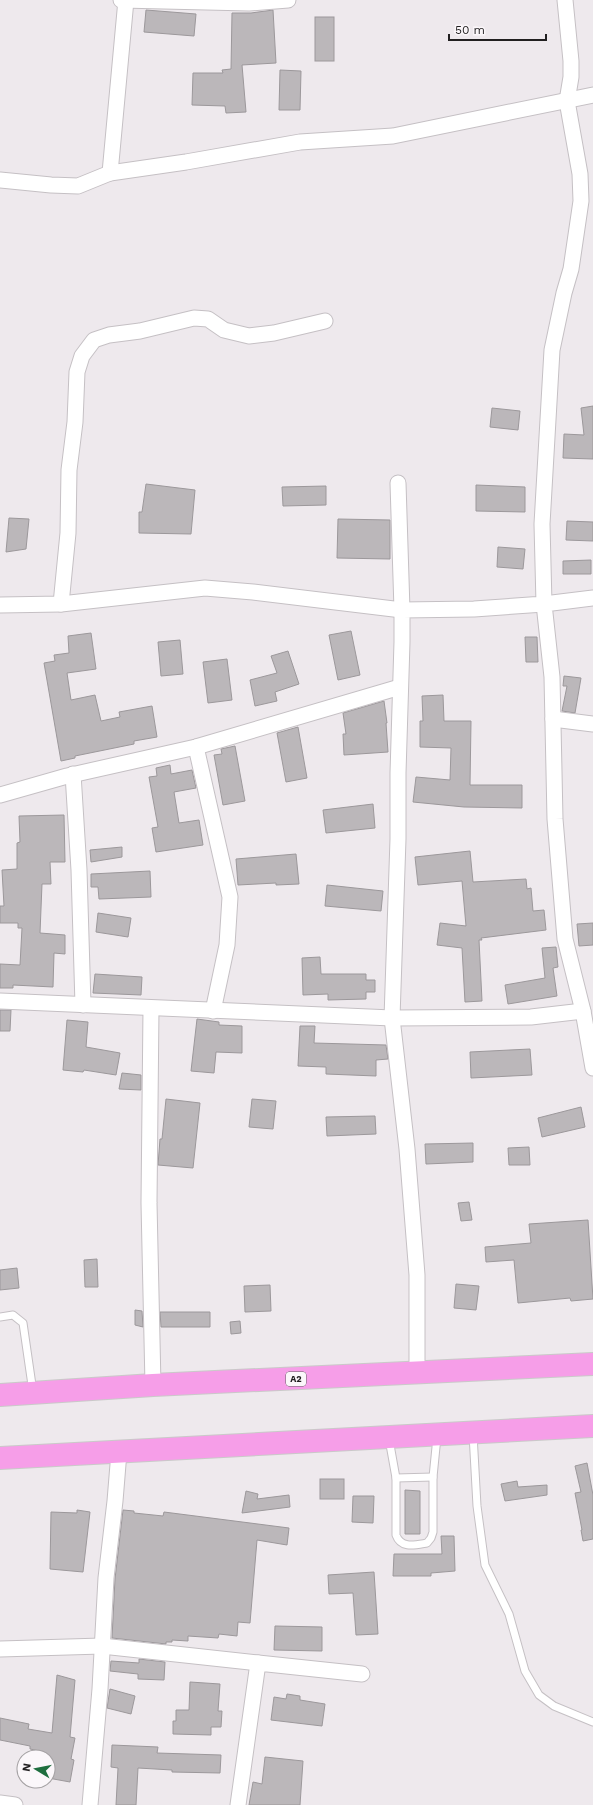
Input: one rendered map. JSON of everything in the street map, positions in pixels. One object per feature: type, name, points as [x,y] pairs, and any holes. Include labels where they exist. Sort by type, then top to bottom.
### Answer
[{"type":"highway","name":"A2","points":[[0,1395],[593,1364]]},
{"type":"highway","points":[[0,1458],[593,1426]]},
{"type":"street","points":[[121,0],[249,3],[288,0]]},
{"type":"street","points":[[110,173],[126,0]]},
{"type":"street","points":[[565,0],[571,61],[571,77],[567,100],[580,174],[581,201],[571,269],[564,293],[552,350],[542,524],[544,604],[552,677],[555,819],[565,939],[583,1011],[593,1068]]},
{"type":"street","points":[[0,180],[78,186],[110,173],[186,162],[300,142],[393,136],[593,95]]},
{"type":"street","points":[[61,604],[68,533],[69,470],[75,422],[77,372],[82,356],[94,340],[109,335],[140,331],[177,320],[194,318],[208,319],[224,330],[249,336],[274,333],[325,321]]},
{"type":"street","points":[[398,483],[402,642],[398,839],[392,1018],[407,1149],[417,1276],[417,1373]]},
{"type":"street","points":[[0,605],[61,604],[205,588],[253,592],[402,610],[474,609],[544,604],[593,598]]},
{"type":"street","points":[[0,795],[73,774],[196,747],[400,687]]},
{"type":"street","points":[[553,719],[593,724]]},
{"type":"street","points":[[196,747],[230,897],[227,945],[213,1011]]},
{"type":"street","points":[[73,774],[79,870],[83,1005]]},
{"type":"street","points":[[0,1001],[151,1009],[392,1018],[531,1017],[583,1011]]},
{"type":"street","points":[[151,1009],[149,1203],[153,1386]]},
{"type":"street","points":[[90,1805],[106,1578],[119,1452]]},
{"type":"street","points":[[0,1649],[102,1646],[362,1674]]},
{"type":"street","points":[[238,1805],[258,1662]]},
{"type":"street","points":[[0,1803],[15,1805]]},
{"type":"lane","points":[[0,1317],[13,1315],[23,1323],[33,1394]]},
{"type":"lane","points":[[473,1433],[477,1506],[486,1565],[509,1614],[525,1671],[538,1695],[554,1706],[593,1722]]},
{"type":"lane","points":[[388,1438],[396,1478],[396,1535],[398,1541],[410,1546],[427,1543],[433,1532],[433,1477],[437,1435]]},
{"type":"lane","points":[[396,1478],[433,1477]]},
{"type":"building","points":[[146,10],[196,14],[194,36],[144,32]]},
{"type":"building","points":[[273,10],[276,63],[242,65],[246,112],[226,113],[225,106],[192,105],[193,73],[223,73],[222,70],[231,69],[232,13],[251,13]]},
{"type":"building","points":[[315,17],[334,17],[334,61],[315,61]]},
{"type":"building","points":[[280,70],[301,71],[300,110],[279,110]]},
{"type":"building","points":[[593,406],[593,459],[563,458],[564,434],[584,435],[581,408]]},
{"type":"building","points":[[492,408],[520,411],[518,430],[490,427]]},
{"type":"building","points":[[146,484],[195,490],[191,534],[139,533],[139,512],[142,512]]},
{"type":"building","points":[[476,485],[525,487],[525,512],[476,511]]},
{"type":"building","points":[[326,486],[326,505],[283,506],[282,487]]},
{"type":"building","points":[[9,518],[29,519],[26,549],[6,552]]},
{"type":"building","points":[[338,519],[390,520],[390,559],[337,558]]},
{"type":"building","points":[[567,521],[593,522],[593,541],[566,540]]},
{"type":"building","points":[[498,547],[525,549],[523,569],[497,567]]},
{"type":"building","points":[[591,560],[591,574],[563,574],[563,561]]},
{"type":"building","points":[[351,631],[360,675],[338,680],[329,635]]},
{"type":"building","points":[[91,633],[96,669],[67,673],[71,700],[95,695],[101,721],[120,717],[119,712],[152,706],[157,737],[134,741],[134,744],[75,756],[75,758],[61,761],[44,663],[55,661],[54,655],[69,653],[68,636]]},
{"type":"building","points":[[525,637],[537,637],[538,662],[526,662]]},
{"type":"building","points":[[180,640],[183,674],[161,676],[158,642]]},
{"type":"building","points":[[288,651],[299,684],[275,692],[277,701],[255,706],[250,680],[277,673],[271,656]]},
{"type":"building","points":[[227,659],[232,700],[208,703],[203,662]]},
{"type":"building","points":[[564,676],[581,678],[575,713],[562,711],[567,686],[563,686]]},
{"type":"building","points":[[443,695],[444,721],[471,721],[470,785],[522,785],[522,808],[464,807],[413,802],[416,777],[450,780],[451,748],[420,747],[420,721],[423,721],[422,696]]},
{"type":"building","points":[[384,701],[387,723],[388,752],[344,755],[343,734],[346,734],[343,713]]},
{"type":"building","points":[[298,727],[307,778],[286,782],[277,733]]},
{"type":"building","points":[[235,746],[245,801],[223,805],[214,755],[222,754],[221,749]]},
{"type":"building","points":[[170,765],[171,774],[192,770],[196,788],[174,792],[179,823],[199,820],[203,845],[156,852],[152,828],[158,827],[149,777],[157,776],[156,768]]},
{"type":"building","points":[[373,804],[375,828],[326,833],[323,810]]},
{"type":"building","points":[[64,815],[65,862],[50,862],[51,884],[42,884],[40,933],[65,935],[65,954],[54,953],[53,987],[13,985],[13,988],[0,988],[0,964],[20,965],[22,928],[18,928],[18,923],[0,923],[0,906],[4,906],[2,870],[17,869],[17,843],[20,842],[19,816]]},
{"type":"building","points":[[122,847],[122,857],[91,862],[90,850]]},
{"type":"building","points":[[470,851],[473,882],[526,879],[527,889],[531,888],[533,911],[544,910],[546,930],[481,938],[482,940],[479,940],[482,1001],[465,1002],[462,948],[437,945],[440,923],[466,926],[462,881],[418,885],[415,857]]},
{"type":"building","points":[[296,854],[299,884],[276,885],[276,883],[238,885],[236,859]]},
{"type":"building","points":[[150,871],[151,897],[99,899],[98,887],[91,887],[91,874]]},
{"type":"building","points":[[327,885],[383,891],[381,911],[325,906]]},
{"type":"building","points":[[98,913],[131,918],[128,937],[96,932]]},
{"type":"building","points":[[593,923],[593,945],[579,946],[577,924]]},
{"type":"building","points":[[556,947],[558,967],[553,968],[557,996],[508,1004],[505,985],[545,978],[542,948]]},
{"type":"building","points":[[320,957],[321,974],[366,974],[366,980],[375,980],[375,992],[366,992],[366,999],[328,1000],[328,994],[303,995],[302,958]]},
{"type":"building","points":[[95,974],[142,977],[141,995],[93,993]]},
{"type":"building","points":[[0,1010],[11,1010],[10,1031],[0,1031]]},
{"type":"building","points":[[197,1019],[219,1022],[219,1025],[242,1026],[242,1053],[216,1052],[214,1073],[191,1071]]},
{"type":"building","points":[[67,1020],[88,1022],[86,1047],[120,1053],[116,1075],[84,1070],[83,1072],[63,1070]]},
{"type":"building","points":[[300,1026],[315,1026],[314,1043],[386,1045],[388,1059],[376,1060],[376,1076],[326,1074],[326,1067],[298,1066]]},
{"type":"building","points":[[530,1049],[532,1075],[471,1078],[470,1052]]},
{"type":"building","points":[[122,1073],[141,1075],[141,1090],[119,1089]]},
{"type":"building","points":[[166,1099],[200,1103],[193,1168],[158,1165]]},
{"type":"building","points":[[252,1099],[276,1101],[273,1129],[249,1127]]},
{"type":"building","points":[[581,1107],[585,1127],[542,1137],[538,1118]]},
{"type":"building","points":[[375,1116],[376,1134],[327,1136],[326,1117]]},
{"type":"building","points":[[473,1143],[473,1162],[426,1164],[425,1144]]},
{"type":"building","points":[[529,1147],[530,1165],[509,1165],[508,1148]]},
{"type":"building","points":[[469,1202],[472,1220],[461,1221],[458,1203]]},
{"type":"building","points":[[588,1220],[593,1299],[571,1301],[570,1298],[518,1303],[514,1260],[486,1262],[485,1247],[531,1243],[529,1224]]},
{"type":"building","points":[[97,1259],[98,1287],[85,1287],[84,1260]]},
{"type":"building","points":[[17,1268],[19,1288],[0,1290],[0,1270]]},
{"type":"building","points":[[456,1284],[479,1286],[476,1310],[454,1308]]},
{"type":"building","points":[[270,1285],[271,1311],[245,1312],[244,1286]]},
{"type":"building","points":[[135,1310],[142,1311],[143,1327],[135,1325]]},
{"type":"building","points":[[160,1312],[210,1312],[210,1327],[161,1327]]},
{"type":"building","points":[[240,1321],[241,1333],[231,1334],[230,1322]]},
{"type":"building","points":[[587,1463],[593,1495],[593,1539],[583,1541],[575,1493],[581,1492],[575,1466]]},
{"type":"building","points":[[320,1479],[344,1479],[344,1499],[320,1499]]},
{"type":"building","points":[[517,1481],[518,1487],[547,1485],[547,1495],[505,1501],[501,1484]]},
{"type":"building","points":[[405,1490],[420,1491],[420,1534],[405,1534]]},
{"type":"building","points":[[246,1491],[258,1494],[257,1499],[289,1495],[290,1507],[242,1513]]},
{"type":"building","points":[[353,1496],[374,1496],[373,1523],[352,1522]]},
{"type":"building","points":[[77,1510],[90,1512],[83,1572],[50,1569],[51,1512],[77,1513]]},
{"type":"building","points":[[123,1510],[134,1511],[134,1513],[163,1516],[164,1512],[289,1528],[287,1545],[257,1540],[250,1623],[238,1622],[237,1636],[219,1634],[218,1638],[188,1636],[188,1641],[172,1640],[172,1642],[166,1642],[166,1644],[112,1638],[115,1579]]},
{"type":"building","points":[[441,1536],[454,1536],[455,1571],[431,1573],[431,1576],[393,1576],[394,1554],[442,1554]]},
{"type":"building","points":[[374,1572],[378,1634],[356,1635],[353,1593],[329,1594],[328,1575]]},
{"type":"building","points":[[275,1626],[322,1627],[322,1651],[274,1650]]},
{"type":"building","points":[[139,1659],[165,1662],[164,1680],[138,1679],[138,1674],[110,1671],[111,1661],[139,1663]]},
{"type":"building","points":[[57,1675],[75,1680],[70,1737],[75,1738],[71,1759],[74,1760],[70,1782],[56,1779],[56,1749],[30,1749],[30,1746],[0,1740],[0,1718],[29,1724],[28,1729],[52,1733]]},
{"type":"building","points":[[190,1682],[220,1684],[218,1711],[222,1711],[221,1727],[211,1727],[211,1735],[173,1734],[173,1721],[176,1721],[176,1710],[189,1710]]},
{"type":"building","points":[[110,1689],[135,1696],[131,1714],[107,1708]]},
{"type":"building","points":[[287,1694],[300,1696],[300,1700],[325,1704],[322,1726],[271,1720],[274,1697],[286,1699]]},
{"type":"building","points":[[112,1745],[158,1747],[157,1753],[221,1755],[220,1773],[172,1772],[172,1770],[138,1768],[136,1805],[116,1805],[118,1768],[111,1767]]},
{"type":"building","points":[[265,1757],[303,1761],[300,1805],[249,1805],[253,1782],[262,1784]]}]
